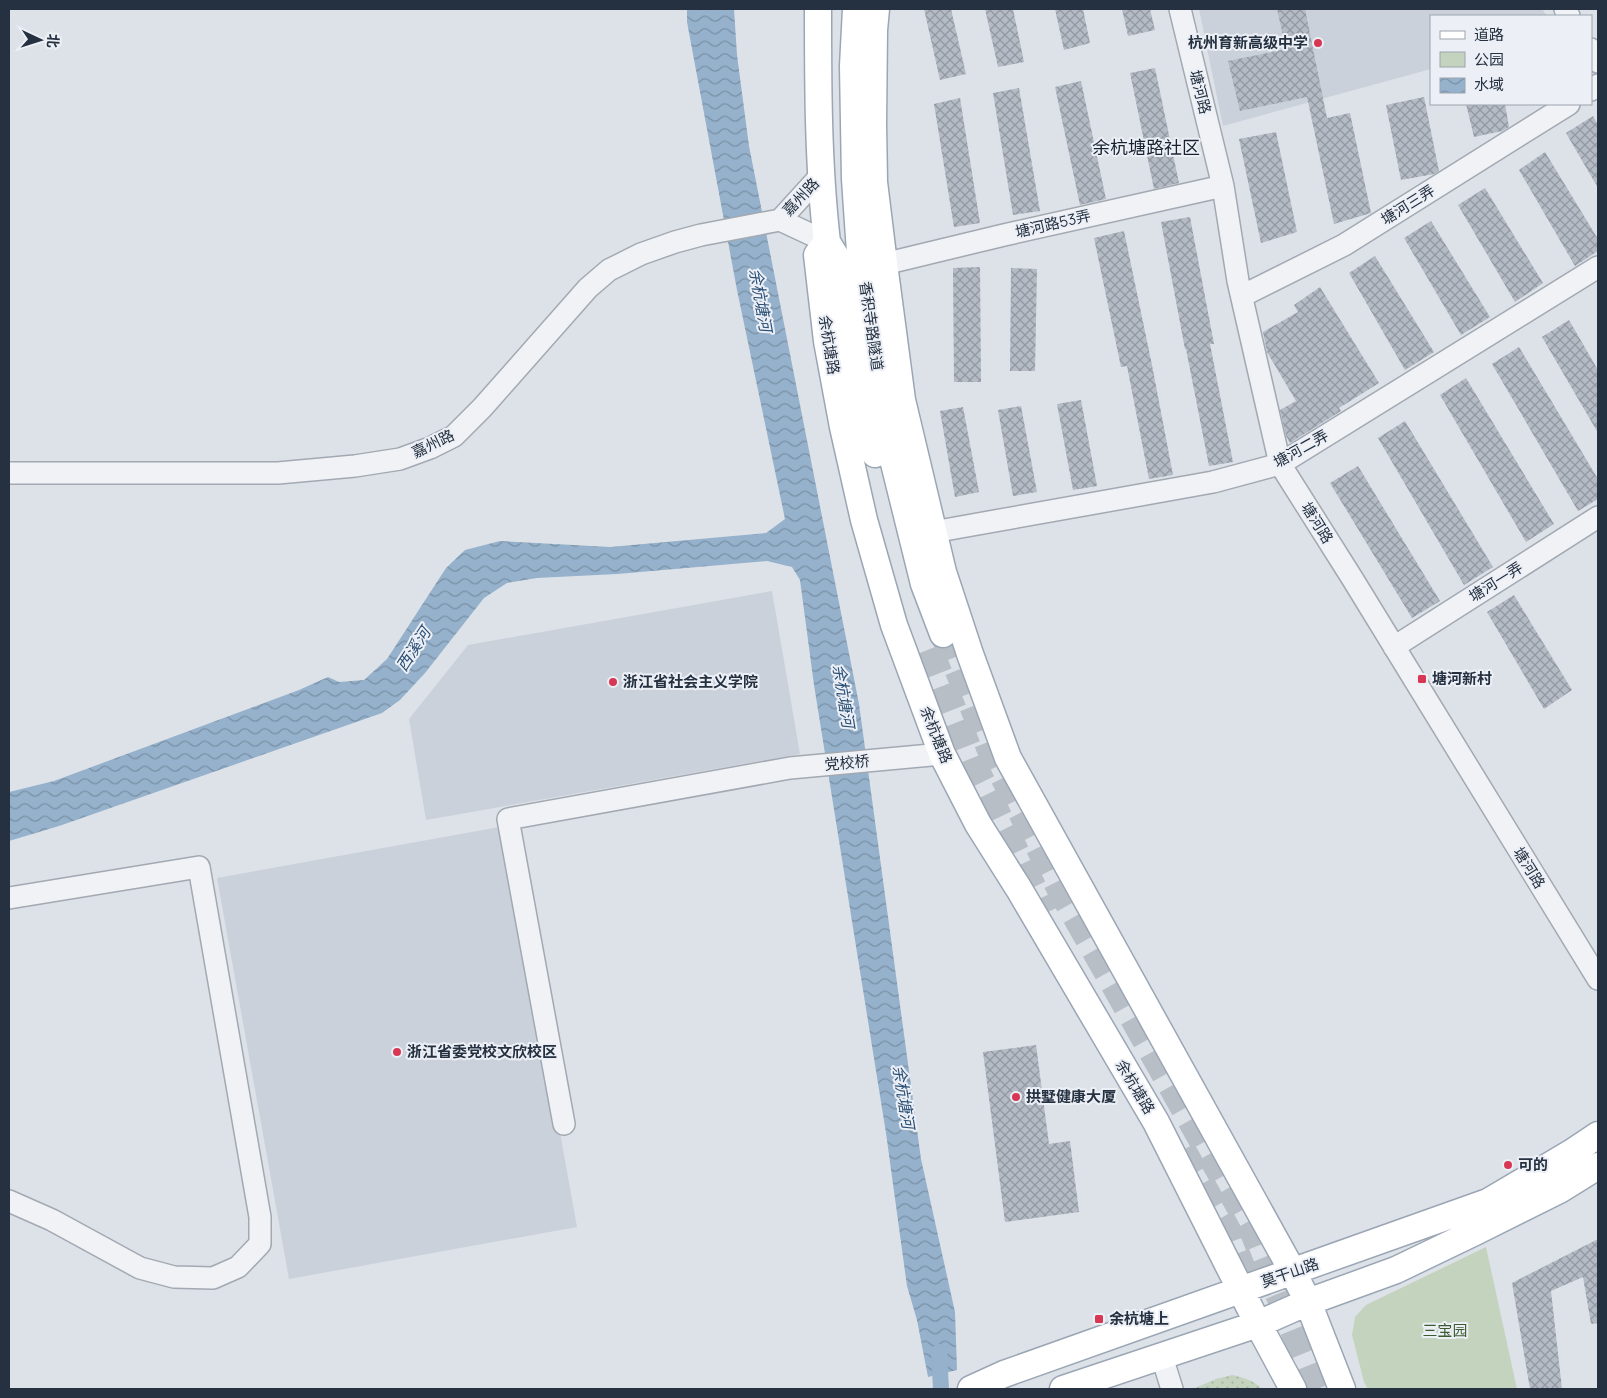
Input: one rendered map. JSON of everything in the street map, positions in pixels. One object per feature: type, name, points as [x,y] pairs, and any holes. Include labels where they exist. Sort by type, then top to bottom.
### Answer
[{"type":"main road","name":"余杭塘路","points":[[818,9],[818,88],[823,206],[827,242],[817,255],[827,341],[843,427],[864,520],[894,625],[942,754],[978,824],[1019,889],[1156,1122],[1293,1389]]},
{"type":"main road","name":"香积寺路隧道","points":[[827,242],[840,266],[852,350],[865,420],[894,534],[935,639],[924,584],[886,431],[862,261],[855,178],[853,66],[856,9]]},
{"type":"main road","points":[[876,9],[874,30],[874,172],[902,400],[946,581],[970,654],[1008,758],[1293,1272],[1308,1302],[1342,1389]]},
{"type":"main road","name":"莫干山路","points":[[971,1389],[1004,1374],[1488,1202],[1598,1135]]},
{"type":"main road","points":[[1063,1389],[1258,1324],[1308,1302],[1396,1270],[1561,1189],[1598,1166]]},
{"type":"street","name":"塘河路","points":[[1180,9],[1223,186],[1242,296],[1280,464],[1598,979]]},
{"type":"street","name":"塘河三弄","points":[[1242,296],[1344,244],[1567,105]]},
{"type":"street","name":"嘉州路","points":[[780,220],[822,175]]},
{"type":"street","name":"塘河路53弄","points":[[884,264],[1223,186]]},
{"type":"street","name":"嘉州路","points":[[9,473],[278,473],[355,466],[400,459],[430,448],[454,436],[482,408],[588,288],[609,270],[641,254],[675,242],[701,235],[780,220],[827,242]]},
{"type":"street","name":"塘河二弄","points":[[933,532],[1213,482],[1280,464],[1598,267]]},
{"type":"street","name":"塘河一弄","points":[[1394,647],[1598,517]]},
{"type":"street","name":"党校桥","points":[[564,1124],[508,819],[790,768],[942,754]]},
{"type":"street","points":[[9,898],[199,867],[260,1216],[260,1244],[238,1266],[212,1278],[174,1277],[140,1268],[52,1220],[9,1200]]},
{"type":"street","points":[[1162,1357],[1172,1389]]},
{"type":"shaded area","name":"杭州育新高级中学","points":[[1199,9],[1542,9],[1546,15],[1430,15],[1430,69],[1223,126]]},
{"type":"shaded area","name":"浙江省社会主义学院","points":[[772,591],[800,754],[426,820],[409,719],[468,645]]},
{"type":"shaded area","name":"浙江省委党校文欣校区","points":[[505,826],[577,1227],[289,1279],[217,878]]},
{"type":"green space","name":"三宝园","points":[[1486,1247],[1517,1389],[1368,1389],[1364,1382],[1352,1335],[1355,1317],[1366,1305]]},
{"type":"green space","points":[[1232,1375],[1244,1378],[1262,1389],[1193,1389],[1216,1379]]},
{"type":"water","name":"西溪河","points":[[687,9],[734,9],[737,55],[749,146],[859,704],[921,1159],[955,1312],[957,1370],[928,1377],[917,1320],[907,1286],[886,1133],[814,685],[800,580],[792,567],[767,561],[617,574],[537,578],[507,583],[484,598],[425,673],[400,700],[382,713],[59,826],[9,841],[9,792],[54,781],[299,690],[328,677],[339,682],[364,680],[387,659],[446,568],[465,550],[500,541],[610,547],[766,533],[785,519],[737,290],[687,22]]},
{"type":"building","points":[[924,9],[951,9],[966,74],[940,80]]},
{"type":"building","points":[[985,9],[1013,9],[1024,62],[998,67]]},
{"type":"building","points":[[1055,9],[1083,9],[1090,43],[1064,50]]},
{"type":"building","points":[[1122,9],[1150,9],[1155,30],[1128,36]]},
{"type":"building","points":[[1277,9],[1305,9],[1327,118],[1350,113],[1371,213],[1334,224],[1307,97],[1240,111],[1228,61],[1286,49]]},
{"type":"building","points":[[1155,68],[1179,183],[1154,189],[1130,73]]},
{"type":"building","points":[[1081,81],[1106,199],[1080,205],[1055,87]]},
{"type":"building","points":[[1019,88],[1040,211],[1013,215],[993,93]]},
{"type":"building","points":[[1424,97],[1439,171],[1434,174],[1401,180],[1386,105]]},
{"type":"building","points":[[960,98],[980,223],[954,227],[934,104]]},
{"type":"building","points":[[1466,105],[1505,105],[1509,127],[1502,131],[1474,137]]},
{"type":"building","points":[[1593,116],[1598,125],[1598,188],[1566,133]]},
{"type":"building","points":[[1276,132],[1297,232],[1261,243],[1239,139]]},
{"type":"building","points":[[1545,152],[1598,239],[1598,251],[1575,266],[1519,170]]},
{"type":"building","points":[[1485,188],[1543,283],[1515,302],[1458,205]]},
{"type":"building","points":[[1190,217],[1214,344],[1210,344],[1233,462],[1209,466],[1161,222]]},
{"type":"building","points":[[1431,221],[1490,317],[1461,335],[1404,238]]},
{"type":"building","points":[[1124,231],[1173,475],[1149,479],[1127,366],[1121,367],[1094,238]]},
{"type":"building","points":[[1375,256],[1434,352],[1405,370],[1349,273]]},
{"type":"building","points":[[980,267],[981,382],[954,382],[953,268]]},
{"type":"building","points":[[1011,268],[1037,269],[1035,371],[1010,371]]},
{"type":"building","points":[[1320,287],[1379,383],[1339,408],[1341,411],[1290,443],[1286,436],[1280,410],[1296,401],[1267,352],[1263,332],[1298,312],[1294,305]]},
{"type":"building","points":[[1569,320],[1598,370],[1598,433],[1542,337]]},
{"type":"building","points":[[1519,347],[1598,479],[1598,499],[1578,511],[1492,364]]},
{"type":"building","points":[[1466,378],[1554,524],[1526,542],[1440,395]]},
{"type":"building","points":[[1081,400],[1097,486],[1073,490],[1057,404]]},
{"type":"building","points":[[1021,406],[1037,492],[1013,496],[998,410]]},
{"type":"building","points":[[963,407],[979,492],[955,497],[940,411]]},
{"type":"building","points":[[1405,421],[1493,567],[1464,585],[1378,438]]},
{"type":"building","points":[[1358,466],[1440,601],[1412,618],[1330,483]]},
{"type":"building","points":[[1514,595],[1572,690],[1544,709],[1487,612]]},
{"type":"building","name":"拱墅健康大厦","points":[[1036,1045],[1049,1144],[1070,1141],[1079,1212],[1005,1222],[983,1052]]},
{"type":"building","points":[[1598,1239],[1598,1323],[1591,1324],[1583,1277],[1551,1291],[1562,1389],[1530,1389],[1512,1283]]},
{"type":"waterway","name":"余杭塘河","points":[[939,1352],[941,1389]]},
{"type":"tunnel","points":[[943,634],[992,755],[1058,886],[1251,1228],[1317,1389]]},
{"type":"tunnel","points":[[930,649],[979,775],[1046,913]]},
{"type":"tunnel","points":[[1183,1150],[1228,1230],[1251,1290]]},
{"type":"place","name":"杭州育新高级中学","points":[[1318,43]]},
{"type":"place","name":"塘河新村","points":[[1422,679]]},
{"type":"place","name":"浙江省社会主义学院","points":[[613,682]]},
{"type":"place","name":"浙江省委党校文欣校区","points":[[397,1052]]},
{"type":"place","name":"拱墅健康大厦","points":[[1016,1097]]},
{"type":"place","name":"可的","points":[[1508,1165]]},
{"type":"place","name":"余杭塘上","points":[[1099,1319]]},
{"type":"district","name":"余杭塘路社区","points":[[1146,148]]}]
